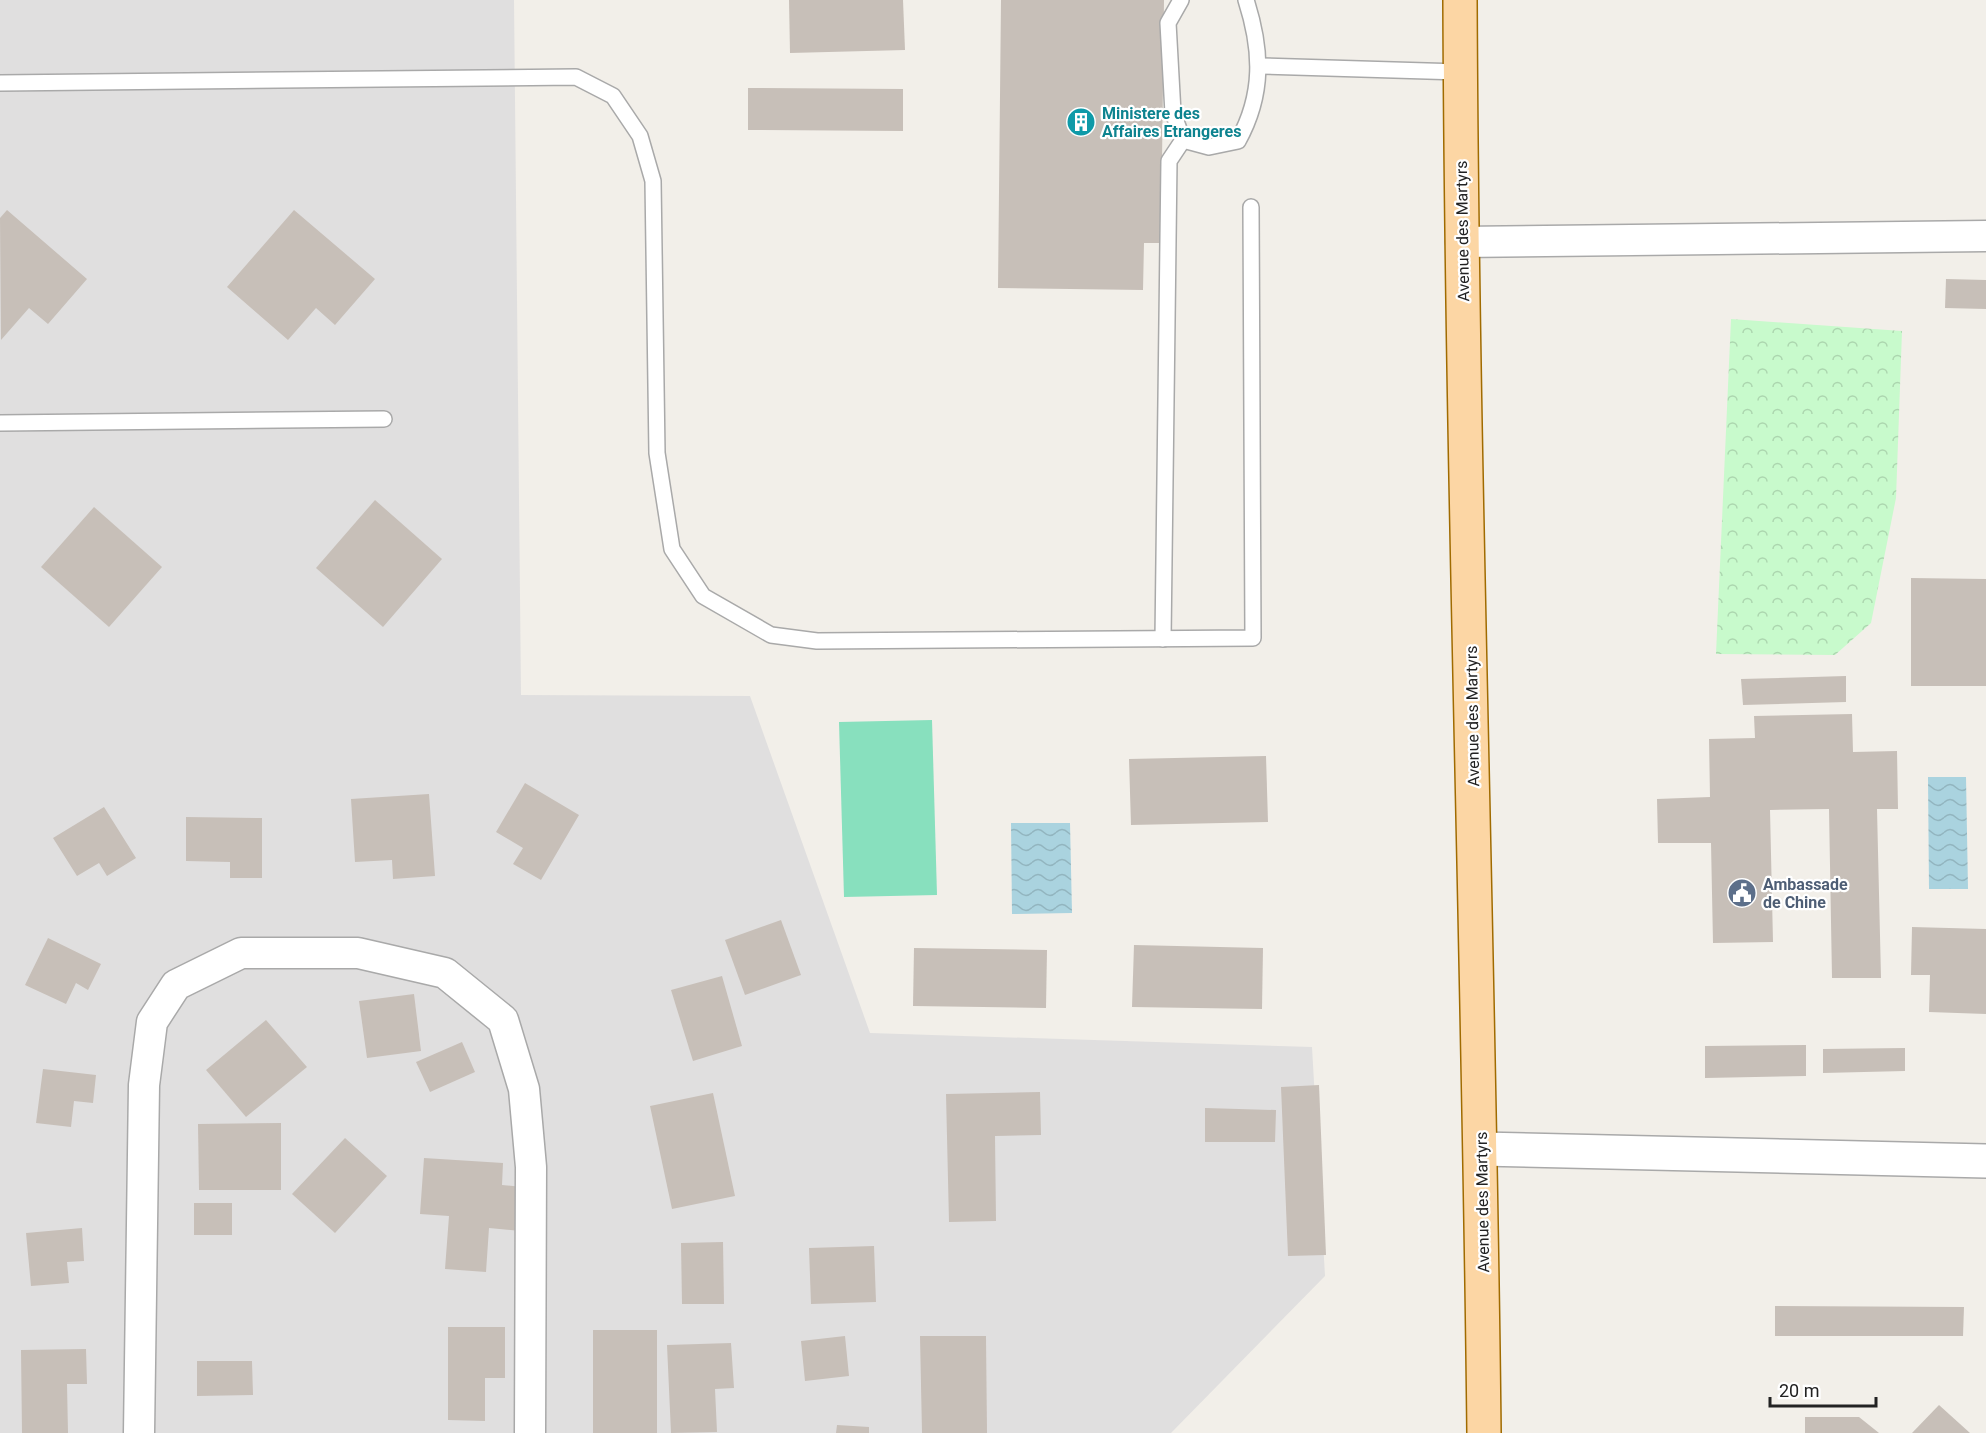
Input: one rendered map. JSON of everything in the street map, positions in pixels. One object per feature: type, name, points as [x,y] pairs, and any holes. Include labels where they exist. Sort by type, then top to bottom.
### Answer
[{"type":"main road","name":"Avenue des Martyrs","points":[[1460,0],[1461,242],[1481,1149],[1484,1433]]},
{"type":"street","points":[[1461,242],[1986,236]]},
{"type":"street","points":[[139,1433],[144,1085],[152,1022],[176,985],[241,953],[358,953],[445,973],[503,1020],[524,1089],[531,1167],[530,1433]]},
{"type":"street","points":[[1481,1149],[1986,1161]]},
{"type":"lane","points":[[1180,0],[1168,23],[1173,113],[1184,140]]},
{"type":"lane","points":[[1184,140],[1209,147],[1238,141],[1248,124],[1260,66],[1246,0]]},
{"type":"lane","points":[[1260,66],[1460,72]]},
{"type":"lane","points":[[0,83],[576,76],[613,96],[640,136],[653,181],[657,453],[672,549],[703,596],[771,636],[818,641],[1253,638],[1251,207]]},
{"type":"lane","points":[[1163,639],[1169,161],[1184,140]]},
{"type":"lane","points":[[0,423],[384,419]]},
{"type":"shaded area","points":[[0,0],[514,0],[521,695],[750,696],[870,1033],[1312,1047],[1325,1276],[1171,1433],[0,1433]]},
{"type":"green space","points":[[1731,319],[1902,331],[1896,498],[1871,623],[1835,655],[1716,654]]},
{"type":"green space","points":[[932,720],[937,895],[844,897],[839,722]]},
{"type":"water","points":[[1928,777],[1966,777],[1968,889],[1929,889]]},
{"type":"water","points":[[1011,823],[1070,823],[1072,913],[1012,914]]},
{"type":"building","points":[[789,0],[903,0],[905,50],[790,53]]},
{"type":"building","name":"Ministere des Affaires Etrangeres","points":[[1001,0],[1164,0],[1161,243],[1144,243],[1143,290],[998,288]]},
{"type":"building","points":[[748,88],[903,89],[903,131],[748,130]]},
{"type":"building","points":[[7,210],[87,279],[48,324],[29,308],[1,340],[0,218]]},
{"type":"building","points":[[294,210],[375,279],[335,325],[316,308],[288,340],[227,287]]},
{"type":"building","points":[[1946,279],[1986,280],[1986,309],[1945,308]]},
{"type":"building","points":[[375,500],[442,559],[383,627],[316,568]]},
{"type":"building","points":[[94,507],[162,567],[109,627],[41,567]]},
{"type":"building","points":[[1911,578],[1986,579],[1986,686],[1911,686]]},
{"type":"building","points":[[1846,676],[1846,702],[1743,705],[1741,679]]},
{"type":"building","name":"Ambassade de Chine","points":[[1852,714],[1853,752],[1897,751],[1898,809],[1877,809],[1881,978],[1832,978],[1829,809],[1770,810],[1773,942],[1713,943],[1711,843],[1658,843],[1657,799],[1710,797],[1709,739],[1755,738],[1754,716]]},
{"type":"building","points":[[1266,756],[1268,822],[1131,825],[1129,759]]},
{"type":"building","points":[[525,783],[579,815],[541,880],[513,864],[523,848],[496,832]]},
{"type":"building","points":[[429,794],[435,876],[393,879],[392,860],[355,862],[351,799]]},
{"type":"building","points":[[104,807],[136,858],[107,876],[99,863],[77,876],[53,838]]},
{"type":"building","points":[[186,817],[262,818],[262,878],[230,878],[230,862],[186,861]]},
{"type":"building","points":[[781,920],[801,975],[745,995],[725,940]]},
{"type":"building","points":[[1912,927],[1986,929],[1986,1014],[1929,1012],[1930,975],[1911,975]]},
{"type":"building","points":[[48,938],[101,964],[88,990],[76,983],[66,1004],[25,985]]},
{"type":"building","points":[[1134,945],[1263,948],[1262,1009],[1132,1007]]},
{"type":"building","points":[[914,948],[1047,950],[1046,1008],[913,1006]]},
{"type":"building","points":[[722,976],[742,1046],[693,1061],[671,990]]},
{"type":"building","points":[[414,994],[421,1051],[367,1058],[359,1001]]},
{"type":"building","points":[[266,1020],[307,1067],[246,1117],[206,1070]]},
{"type":"building","points":[[462,1042],[475,1072],[430,1092],[416,1062]]},
{"type":"building","points":[[1806,1045],[1806,1076],[1705,1078],[1705,1046]]},
{"type":"building","points":[[1905,1048],[1905,1071],[1823,1073],[1823,1049]]},
{"type":"building","points":[[43,1069],[96,1075],[93,1103],[74,1101],[71,1127],[36,1123]]},
{"type":"building","points":[[1319,1085],[1326,1255],[1288,1256],[1281,1087]]},
{"type":"building","points":[[1040,1092],[1041,1135],[995,1136],[996,1221],[949,1222],[946,1094]]},
{"type":"building","points":[[713,1093],[735,1196],[672,1209],[650,1106]]},
{"type":"building","points":[[1205,1108],[1276,1110],[1275,1142],[1205,1142]]},
{"type":"building","points":[[281,1123],[281,1190],[199,1190],[198,1124]]},
{"type":"building","points":[[345,1138],[387,1176],[335,1233],[292,1194]]},
{"type":"building","points":[[424,1158],[503,1163],[502,1185],[523,1187],[520,1231],[489,1228],[486,1272],[445,1269],[449,1216],[420,1214]]},
{"type":"building","points":[[194,1203],[232,1203],[232,1235],[194,1235]]},
{"type":"building","points":[[82,1228],[84,1261],[67,1262],[69,1283],[31,1286],[26,1233]]},
{"type":"building","points":[[723,1242],[724,1304],[682,1304],[681,1243]]},
{"type":"building","points":[[874,1246],[876,1302],[811,1304],[809,1248]]},
{"type":"building","points":[[1775,1306],[1964,1307],[1963,1336],[1775,1336]]},
{"type":"building","points":[[448,1327],[505,1327],[505,1378],[485,1378],[485,1421],[448,1420]]},
{"type":"building","points":[[593,1330],[657,1330],[657,1433],[593,1433]]},
{"type":"building","points":[[845,1336],[849,1376],[805,1381],[801,1341]]},
{"type":"building","points":[[920,1336],[986,1336],[987,1433],[922,1433]]},
{"type":"building","points":[[731,1343],[734,1388],[715,1389],[717,1432],[671,1433],[667,1345]]},
{"type":"building","points":[[86,1349],[87,1384],[67,1384],[68,1433],[22,1433],[21,1350]]},
{"type":"building","points":[[197,1361],[252,1361],[253,1395],[197,1396]]},
{"type":"building","points":[[1939,1405],[1970,1433],[1912,1433]]},
{"type":"building","points":[[1805,1417],[1859,1417],[1879,1433],[1805,1433]]},
{"type":"building","points":[[837,1425],[869,1427],[869,1433],[836,1433]]},
{"type":"place","name":"Ministere des Affaires Etrangeres","points":[[1081,122]]},
{"type":"place","name":"Ambassade de Chine","points":[[1742,893]]}]
